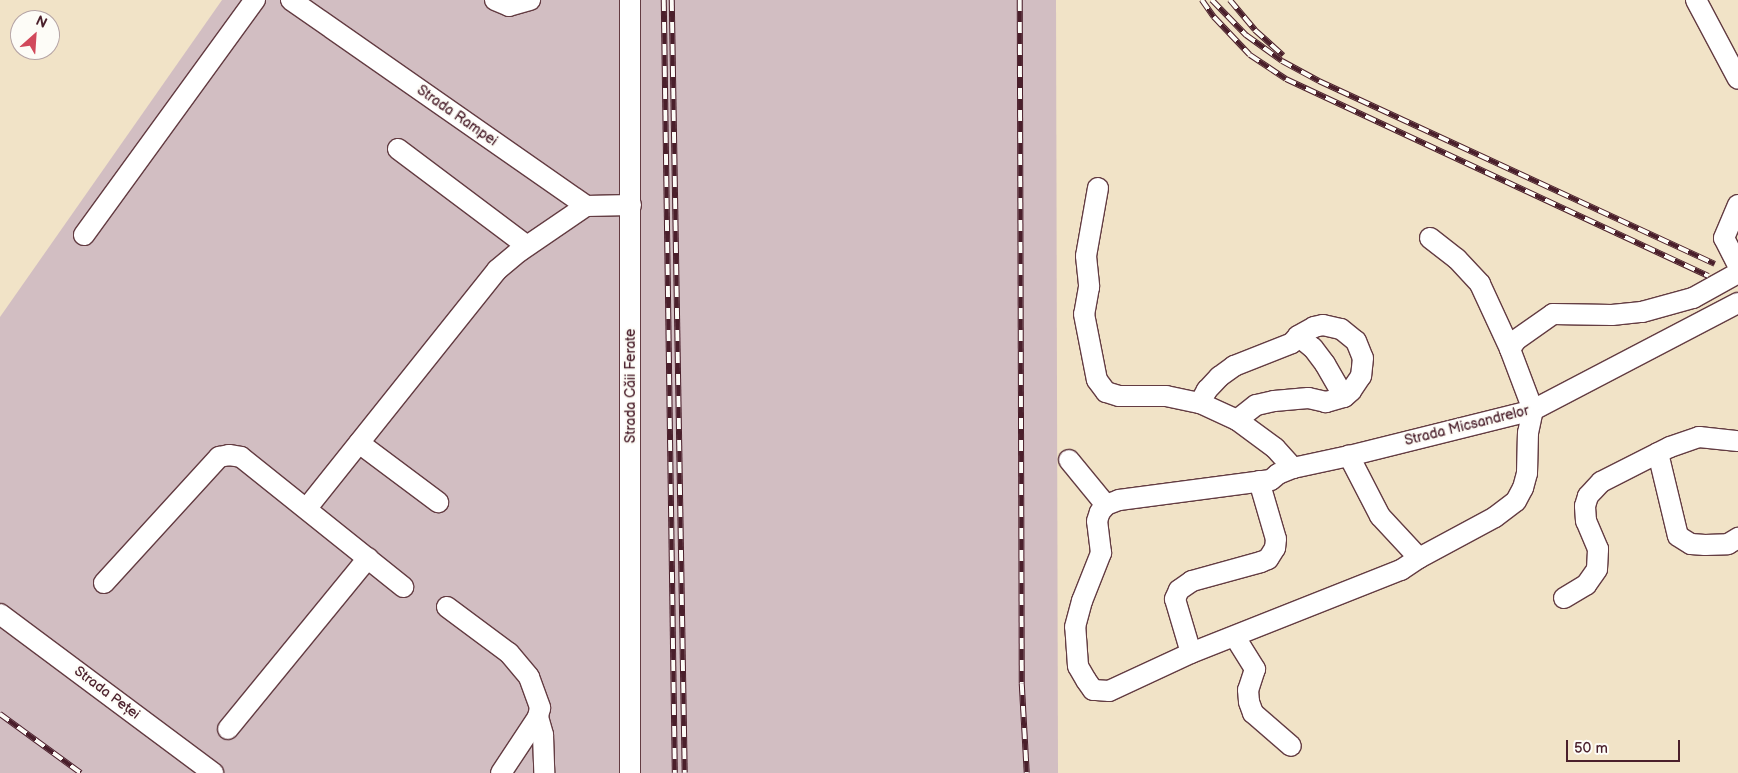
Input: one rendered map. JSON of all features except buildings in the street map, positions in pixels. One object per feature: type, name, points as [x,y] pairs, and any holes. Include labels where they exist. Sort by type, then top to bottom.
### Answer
[{"type":"street","points":[[84,235],[255,0]]},
{"type":"street","name":"Strada Rampei","points":[[291,0],[586,206]]},
{"type":"street","points":[[495,0],[509,6],[530,0]]},
{"type":"street","name":"Strada Căii Ferate","points":[[630,0],[630,773]]},
{"type":"street","points":[[1681,0],[1686,0]]},
{"type":"street","points":[[1696,0],[1738,79]]},
{"type":"street","points":[[398,149],[528,246]]},
{"type":"street","points":[[1098,188],[1086,256],[1089,287],[1084,314],[1097,380],[1106,392],[1119,396],[1166,396],[1200,403],[1237,420],[1274,448],[1293,468]]},
{"type":"street","points":[[307,508],[497,270],[586,206],[631,205]]},
{"type":"street","points":[[1738,205],[1724,238],[1738,265]]},
{"type":"street","points":[[1069,460],[1106,505],[1100,512],[1097,521],[1101,553],[1082,600],[1074,628],[1078,666],[1093,690],[1109,691],[1190,653],[1235,637],[1401,570],[1419,558],[1495,517],[1516,501],[1523,488],[1527,473],[1528,433],[1533,410],[1510,350],[1480,284],[1457,259],[1430,238]]},
{"type":"street","points":[[1510,350],[1522,336],[1553,314],[1612,315],[1642,312],[1693,298],[1738,273]]},
{"type":"street","name":"Strada Micsandrelor","points":[[1106,505],[1119,500],[1271,480],[1278,474],[1293,468],[1350,456],[1533,410],[1738,303]]},
{"type":"street","points":[[1200,403],[1219,377],[1234,366],[1292,343],[1298,336],[1314,327],[1333,326],[1342,329],[1356,341],[1363,358],[1361,376],[1352,391],[1344,397],[1326,402],[1308,398],[1274,401],[1256,405],[1237,420]]},
{"type":"street","points":[[1298,336],[1313,348],[1344,397]]},
{"type":"street","points":[[1564,598],[1586,585],[1597,569],[1598,549],[1586,521],[1584,506],[1588,496],[1601,482],[1658,453],[1699,437],[1738,441]]},
{"type":"street","points":[[359,443],[438,502]]},
{"type":"street","points":[[1658,453],[1678,536],[1691,544],[1705,545],[1728,544],[1738,538]]},
{"type":"street","points":[[104,583],[218,457],[229,455],[241,457],[307,508],[403,587]]},
{"type":"street","points":[[1350,456],[1380,516],[1419,558]]},
{"type":"street","points":[[1190,653],[1175,598],[1179,590],[1192,581],[1268,559],[1275,548],[1276,540],[1259,481]]},
{"type":"street","points":[[228,729],[368,558]]},
{"type":"street","points":[[447,607],[508,654],[530,677],[534,688],[540,708],[538,717],[501,773]]},
{"type":"street","name":"Strada Peței","points":[[0,614],[213,773]]},
{"type":"street","points":[[1235,637],[1255,669],[1248,690],[1249,702],[1253,713],[1291,746]]},
{"type":"street","points":[[538,717],[543,735],[544,773]]},
{"type":"shaded area","points":[[222,0],[1056,0],[1058,773],[0,773],[0,317]]},
{"type":"railway","points":[[664,0],[675,773]]},
{"type":"railway","points":[[672,0],[685,773]]},
{"type":"railway","points":[[1020,0],[1022,684],[1027,773]]},
{"type":"railway","points":[[1202,0],[1214,17],[1250,55],[1286,79],[1708,276]]},
{"type":"railway","points":[[1212,0],[1246,35],[1282,61],[1319,81],[1715,264]]},
{"type":"railway","points":[[1230,0],[1255,30],[1283,55]]},
{"type":"railway","points":[[0,714],[81,773]]}]
